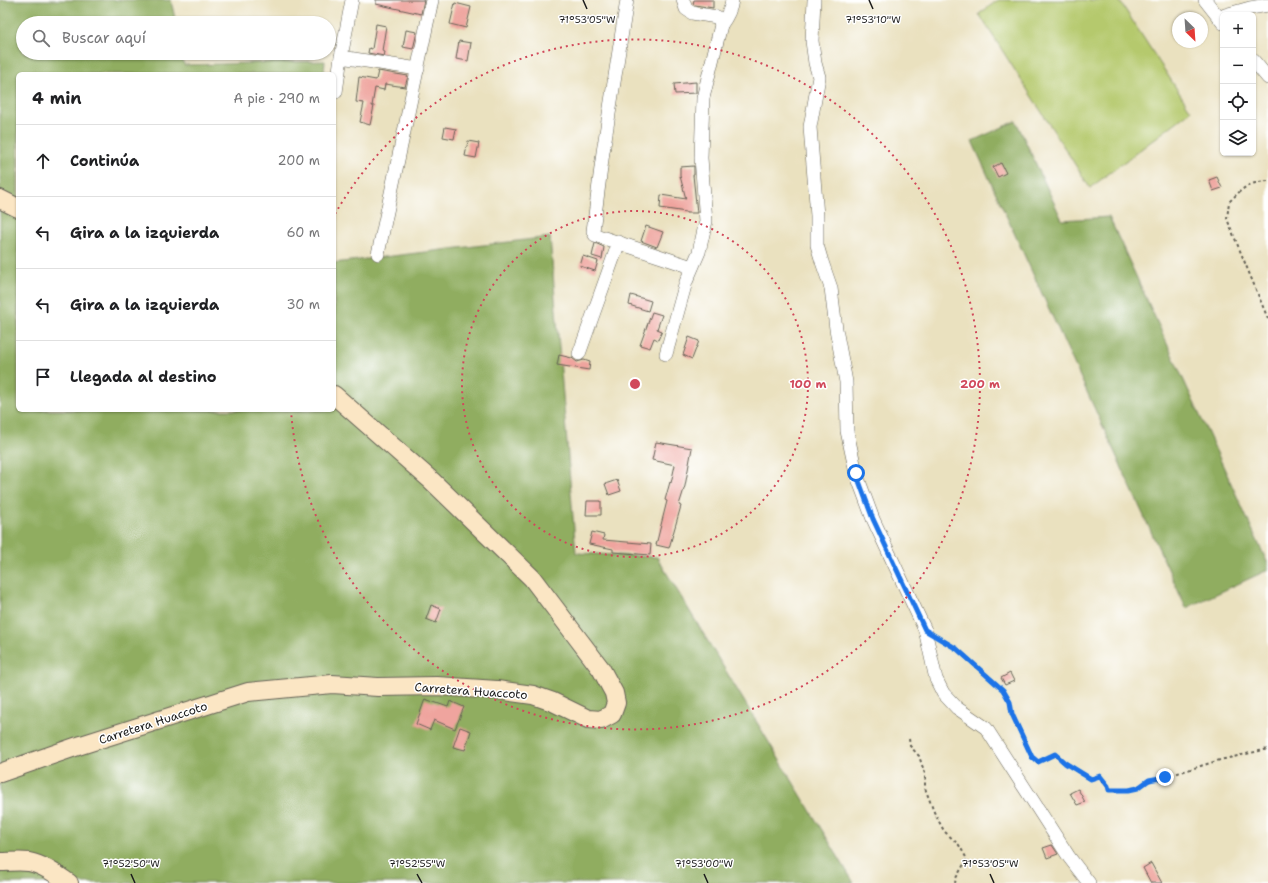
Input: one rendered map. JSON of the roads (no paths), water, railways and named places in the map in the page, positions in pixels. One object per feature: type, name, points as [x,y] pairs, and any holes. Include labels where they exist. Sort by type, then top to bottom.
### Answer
[{"type":"street","points":[[336,92],[352,0]]},
{"type":"street","points":[[378,254],[432,0]]},
{"type":"street","points":[[627,0],[603,152],[593,231],[595,235],[692,267]]},
{"type":"street","points":[[683,0],[686,9],[692,14],[716,17],[719,19],[721,25]]},
{"type":"street","points":[[666,354],[686,282],[699,252],[706,221],[702,158],[703,98],[721,25],[731,7],[732,0]]},
{"type":"street","points":[[814,0],[812,42],[819,78],[810,127],[817,216],[817,245],[831,288],[836,329],[846,382],[847,431],[856,473],[873,519],[925,630],[936,679],[943,693],[957,708],[986,728],[1069,857],[1089,883]]},
{"type":"street","points":[[1205,0],[1220,16]]},
{"type":"street","points":[[1239,12],[1250,8],[1268,5]]},
{"type":"street","points":[[341,57],[418,69]]},
{"type":"street","points":[[1256,64],[1268,78]]},
{"type":"street","points":[[0,199],[16,207]]},
{"type":"street","points":[[579,354],[619,242]]},
{"type":"street","name":"Carretera Huaccoto","points":[[0,773],[248,692],[332,684],[378,687],[437,686],[497,690],[533,695],[553,702],[588,719],[602,720],[612,714],[616,703],[614,693],[601,669],[532,578],[432,480],[336,397]]},
{"type":"street","points":[[0,862],[29,862],[42,867],[69,883]]}]
